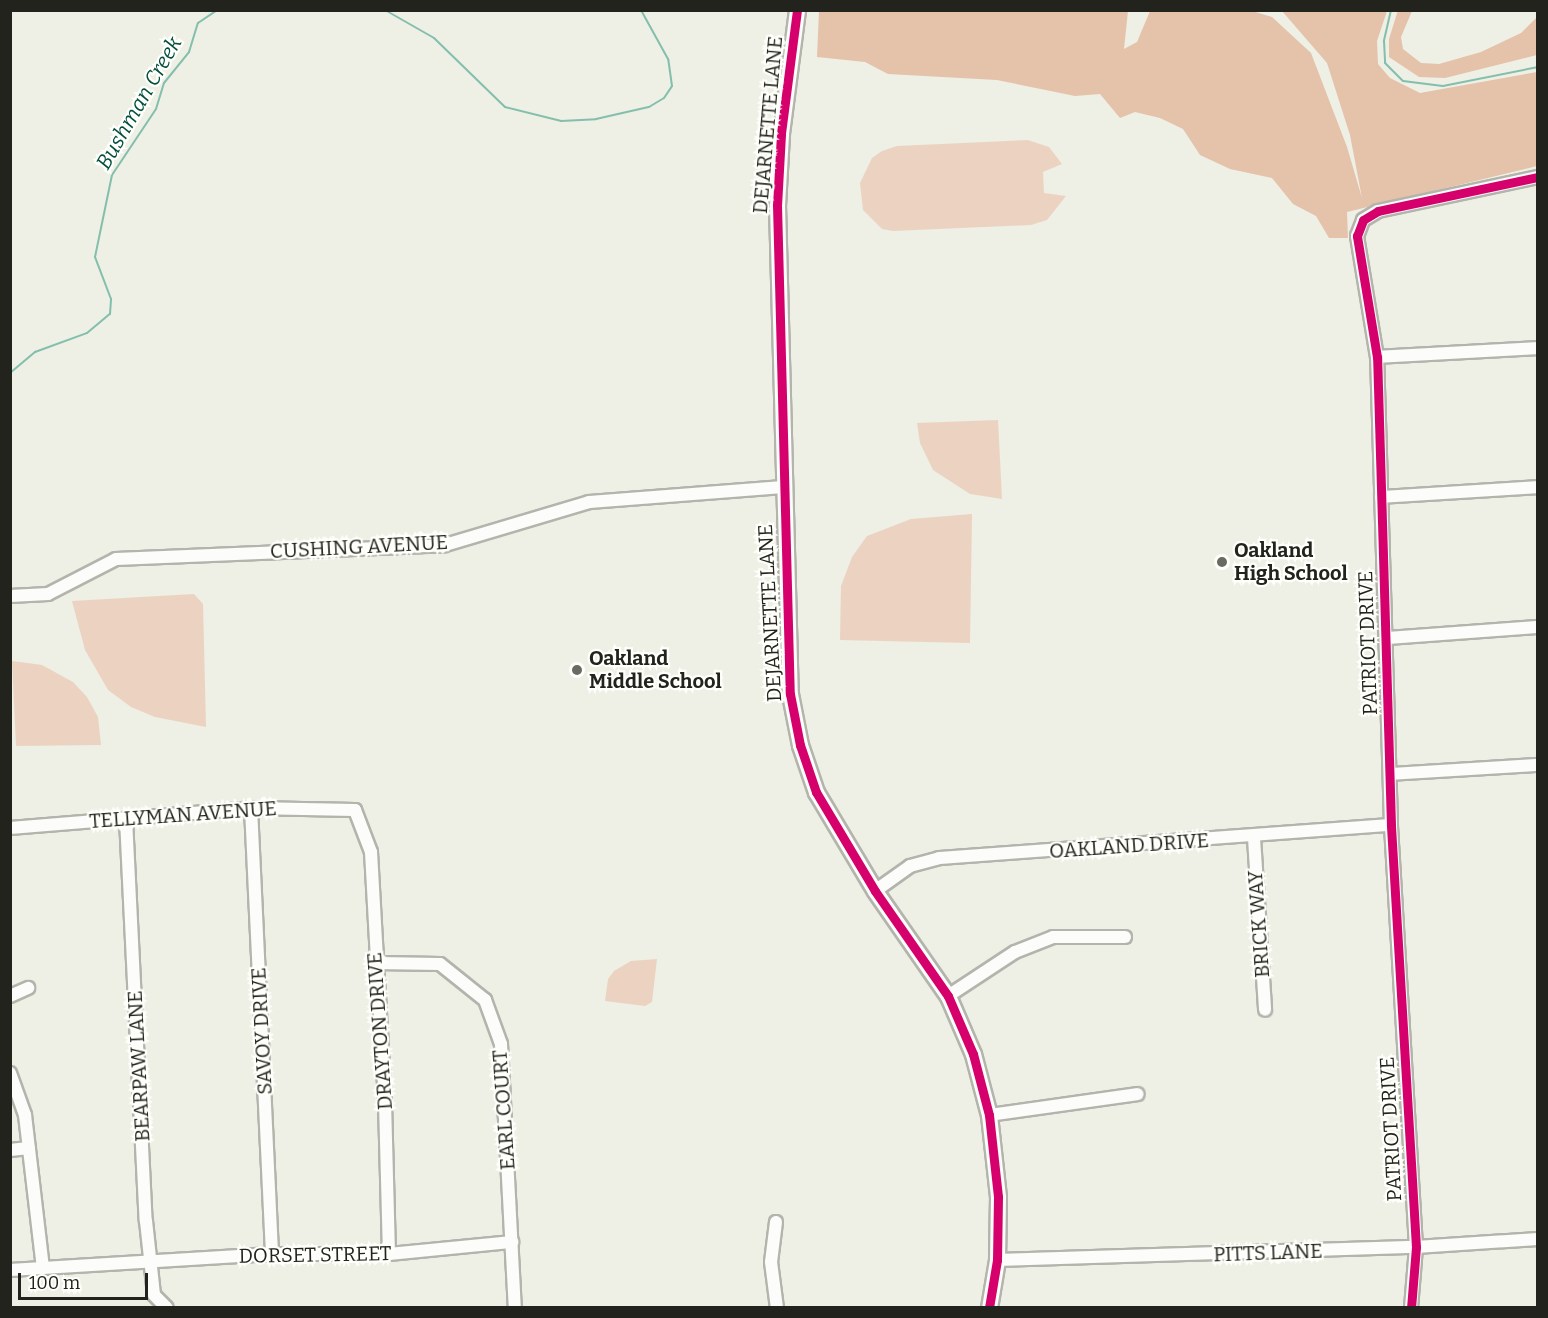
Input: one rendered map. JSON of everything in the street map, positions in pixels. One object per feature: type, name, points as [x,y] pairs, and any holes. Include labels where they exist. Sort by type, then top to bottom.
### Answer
[{"type":"main road","name":"DEJARNETTE LANE","points":[[797,10],[781,134],[777,205],[790,694],[800,745],[816,792],[875,891],[948,996],[973,1054],[989,1116],[998,1197],[998,1260],[989,1308]]},
{"type":"street","name":"PATRIOT DRIVE","points":[[1411,1308],[1416,1247],[1391,825],[1377,357],[1358,236],[1363,220],[1378,211],[1538,177]]},
{"type":"street","points":[[1377,357],[1538,348]]},
{"type":"street","name":"CUSHING AVENUE","points":[[10,596],[48,594],[116,559],[446,545],[589,502],[783,487]]},
{"type":"street","points":[[1381,497],[1538,488]]},
{"type":"street","points":[[1387,638],[1538,627]]},
{"type":"street","points":[[1390,774],[1538,765]]},
{"type":"street","name":"TELLYMAN AVENUE","points":[[10,828],[251,808],[355,810]]},
{"type":"street","name":"SAVOY DRIVE","points":[[251,808],[272,1254]]},
{"type":"street","name":"DRAYTON DRIVE","points":[[355,810],[371,852],[385,1102],[389,1254]]},
{"type":"street","name":"BEARPAW LANE","points":[[126,819],[151,1259],[154,1294],[167,1308]]},
{"type":"street","name":"OAKLAND DRIVE","points":[[875,891],[910,866],[939,858],[1254,838],[1391,825]]},
{"type":"street","name":"BRICK WAY","points":[[1254,838],[1265,1011]]},
{"type":"street","points":[[948,996],[1015,952],[1053,936],[1125,937]]},
{"type":"street","name":"EARL COURT","points":[[376,963],[440,964],[485,1000],[501,1044],[515,1308]]},
{"type":"street","points":[[10,996],[28,988]]},
{"type":"street","points":[[10,1073],[21,1101],[29,1148],[43,1268]]},
{"type":"street","points":[[989,1116],[1138,1094]]},
{"type":"street","points":[[10,1150],[29,1148]]},
{"type":"street","points":[[776,1222],[771,1262],[777,1308]]},
{"type":"street","name":"PITTS LANE","points":[[998,1260],[1416,1247],[1538,1239]]},
{"type":"street","name":"DORSET STREET","points":[[10,1270],[151,1259],[272,1254],[389,1254],[512,1242]]},
{"type":"shaded area","points":[[1398,10],[1412,11],[1401,37],[1403,49],[1421,63],[1439,64],[1481,52],[1521,33],[1537,17],[1537,55],[1445,78],[1419,77],[1389,57],[1389,39]]},
{"type":"shaded area","points":[[819,11],[1128,11],[1124,49],[1137,42],[1150,11],[1252,11],[1272,17],[1311,53],[1347,147],[1362,198],[1350,135],[1327,63],[1282,11],[1387,11],[1377,41],[1378,64],[1390,78],[1420,93],[1537,72],[1537,166],[1347,212],[1348,238],[1329,238],[1316,216],[1293,204],[1272,178],[1230,169],[1200,155],[1183,129],[1160,118],[1135,112],[1120,118],[1100,94],[1075,96],[997,80],[888,74],[865,62],[817,57]]},
{"type":"shaded area","points":[[1028,140],[1049,147],[1062,164],[1043,172],[1044,193],[1066,196],[1047,220],[1031,225],[893,231],[882,229],[863,210],[860,183],[872,158],[882,151],[897,146]]},
{"type":"shaded area","points":[[998,420],[1002,499],[970,494],[933,470],[920,443],[917,423]]},
{"type":"shaded area","points":[[972,514],[970,643],[840,640],[841,586],[852,557],[867,536],[911,519]]},
{"type":"shaded area","points":[[194,594],[203,604],[206,727],[155,717],[131,707],[108,690],[85,650],[72,601]]},
{"type":"shaded area","points":[[12,661],[42,665],[73,682],[87,697],[98,717],[101,745],[16,746]]},
{"type":"shaded area","points":[[657,959],[652,1002],[645,1006],[605,1001],[608,979],[614,971],[631,961]]},
{"type":"waterway","name":"Bushman Creek","points":[[10,373],[35,352],[87,333],[110,314],[111,299],[95,257],[112,175],[156,109],[164,83],[189,52],[198,23],[217,10]]},
{"type":"waterway","name":"Bushman Creek","points":[[385,10],[434,38],[505,107],[561,121],[596,119],[649,107],[664,98],[672,86],[668,59],[641,10]]},
{"type":"waterway","name":"Bushman Creek","points":[[1391,10],[1384,41],[1385,63],[1403,81],[1443,86],[1538,67]]},
{"type":"cycle path","points":[[797,10],[781,134],[777,205],[790,694],[800,745],[816,792],[875,891],[948,996],[973,1054],[989,1115],[998,1197],[997,1260],[989,1308]]},
{"type":"cycle path","points":[[1411,1308],[1416,1247],[1391,825],[1377,357],[1357,236],[1363,220],[1378,211],[1538,177]]},
{"type":"place","name":"Oakland High School","points":[[1222,562]]},
{"type":"place","name":"Oakland Middle School","points":[[577,670]]}]
